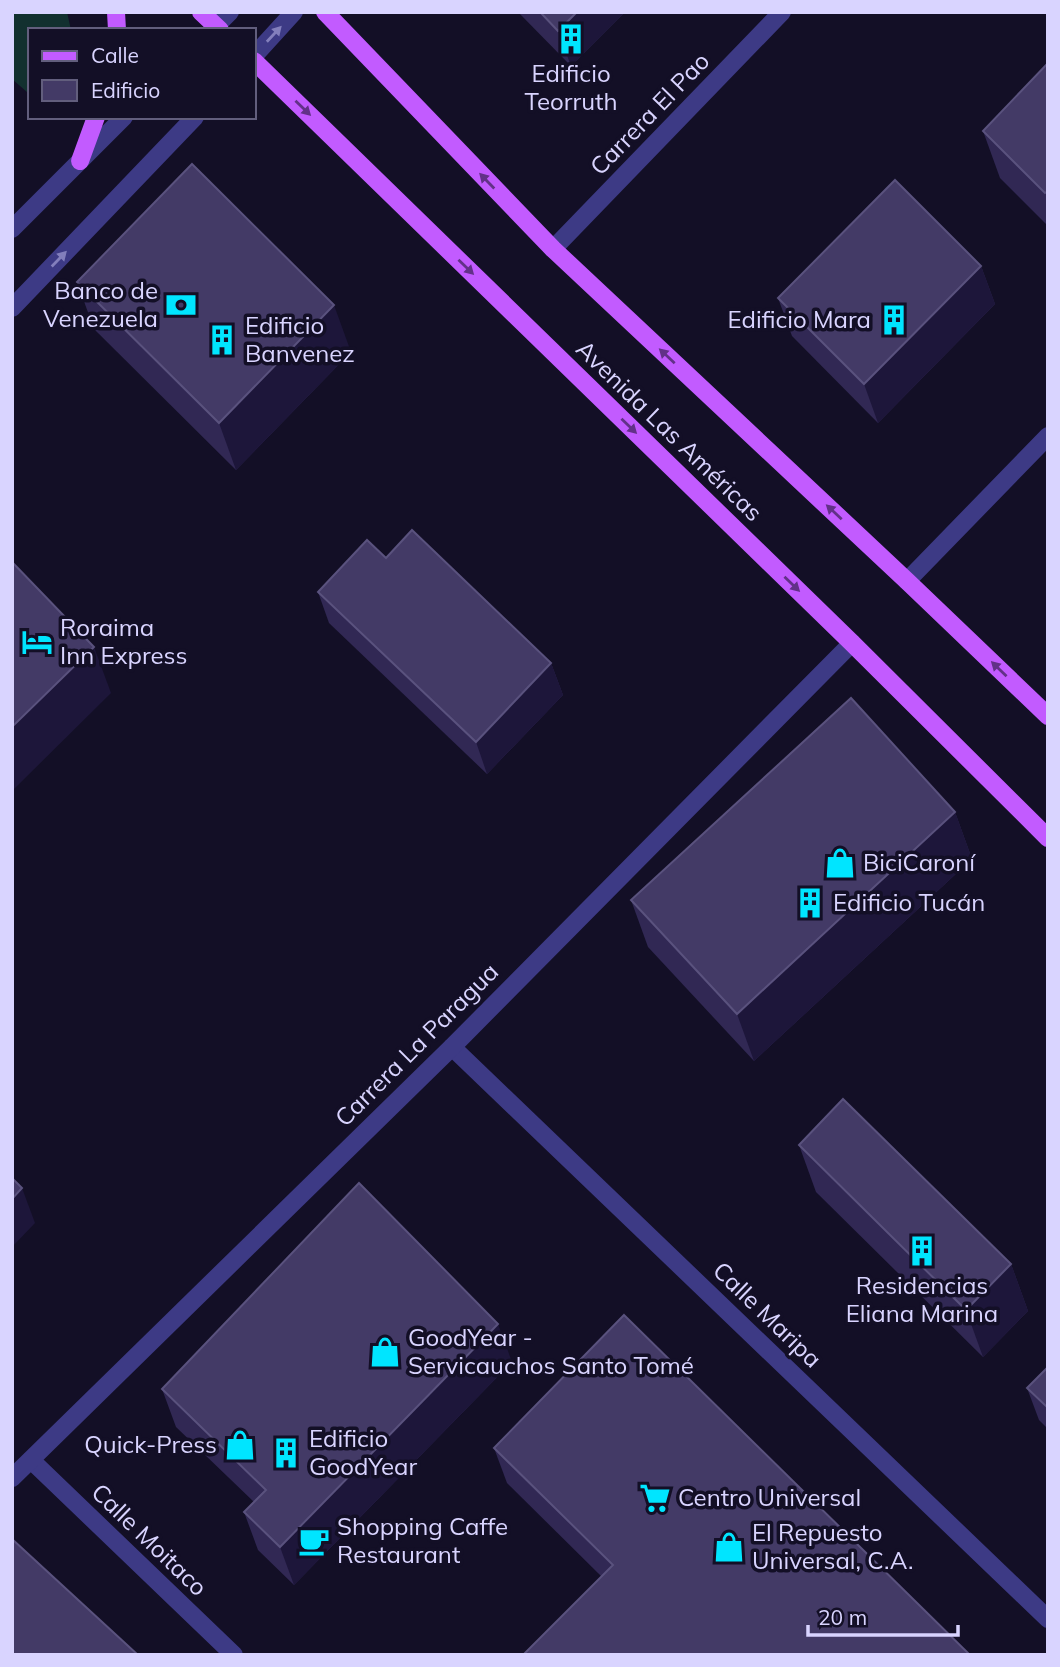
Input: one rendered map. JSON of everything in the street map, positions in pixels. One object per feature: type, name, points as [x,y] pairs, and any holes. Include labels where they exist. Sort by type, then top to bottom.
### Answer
[{"type":"main road","points":[[201,12],[216,28]]},
{"type":"main road","points":[[326,12],[553,249],[1048,716]]},
{"type":"main road","name":"Avenida Las Américas","points":[[256,60],[1048,838]]},
{"type":"main road","points":[[80,161],[95,119]]},
{"type":"street","points":[[216,28],[230,12]]},
{"type":"street","points":[[256,56],[294,12]]},
{"type":"street","name":"Carrera El Pao","points":[[553,249],[782,12]]},
{"type":"street","points":[[12,229],[122,119]]},
{"type":"street","points":[[12,308],[193,119]]},
{"type":"street","points":[[907,581],[1048,436]]},
{"type":"street","name":"Carrera La Paragua","points":[[12,1478],[452,1047],[852,643]]},
{"type":"street","name":"Calle Maripa","points":[[452,1047],[1048,1619]]},
{"type":"street","name":"Calle Moitaco","points":[[31,1460],[234,1655]]},
{"type":"green space","points":[[12,12],[67,12],[71,28],[28,28],[28,91],[12,79]]},
{"type":"building","points":[[540,12],[577,12],[558,31]]},
{"type":"building","points":[[1048,63],[1048,191],[1045,193],[983,131]]},
{"type":"building","name":"Edificio Banvenez","points":[[192,164],[334,305],[219,423],[77,282]]},
{"type":"building","name":"Edificio Mara","points":[[895,180],[981,266],[864,384],[778,298]]},
{"type":"building","points":[[412,530],[551,663],[476,742],[318,592],[367,540],[386,558]]},
{"type":"building","points":[[12,562],[94,647],[12,727]]},
{"type":"building","name":"Edificio Tucán","points":[[851,698],[955,812],[737,1014],[631,900]]},
{"type":"building","points":[[843,1099],[1011,1264],[966,1310],[799,1145]]},
{"type":"building","points":[[12,1178],[22,1188],[12,1199]]},
{"type":"building","points":[[359,1183],[498,1324],[280,1547],[244,1512],[266,1490],[162,1389]]},
{"type":"building","name":"Centro Universal","points":[[624,1315],[970,1655],[523,1655],[613,1565],[494,1448]]},
{"type":"building","points":[[1048,1367],[1048,1408],[1027,1388]]},
{"type":"building","points":[[12,1539],[138,1655],[12,1655]]},
{"type":"place","name":"Edificio Teorruth","points":[[571,39]]},
{"type":"place","name":"Banco de Venezuela","points":[[181,305]]},
{"type":"place","name":"Edificio Mara","points":[[894,320]]},
{"type":"place","name":"Edificio Banvenez","points":[[222,340]]},
{"type":"place","name":"Roraima Inn Express","points":[[37,642]]},
{"type":"place","name":"BiciCaroní","points":[[840,863]]},
{"type":"place","name":"Edificio Tucán","points":[[810,903]]},
{"type":"place","name":"Residencias Eliana Marina","points":[[922,1251]]},
{"type":"place","name":"GoodYear - Servicauchos Santo Tomé","points":[[385,1352]]},
{"type":"place","name":"Quick-Press","points":[[240,1445]]},
{"type":"place","name":"Edificio GoodYear","points":[[286,1453]]},
{"type":"place","name":"Centro Universal","points":[[655,1498]]},
{"type":"place","name":"Shopping Caffe Restaurant","points":[[314,1541]]},
{"type":"place","name":"El Repuesto Universal, C.A.","points":[[729,1547]]}]
